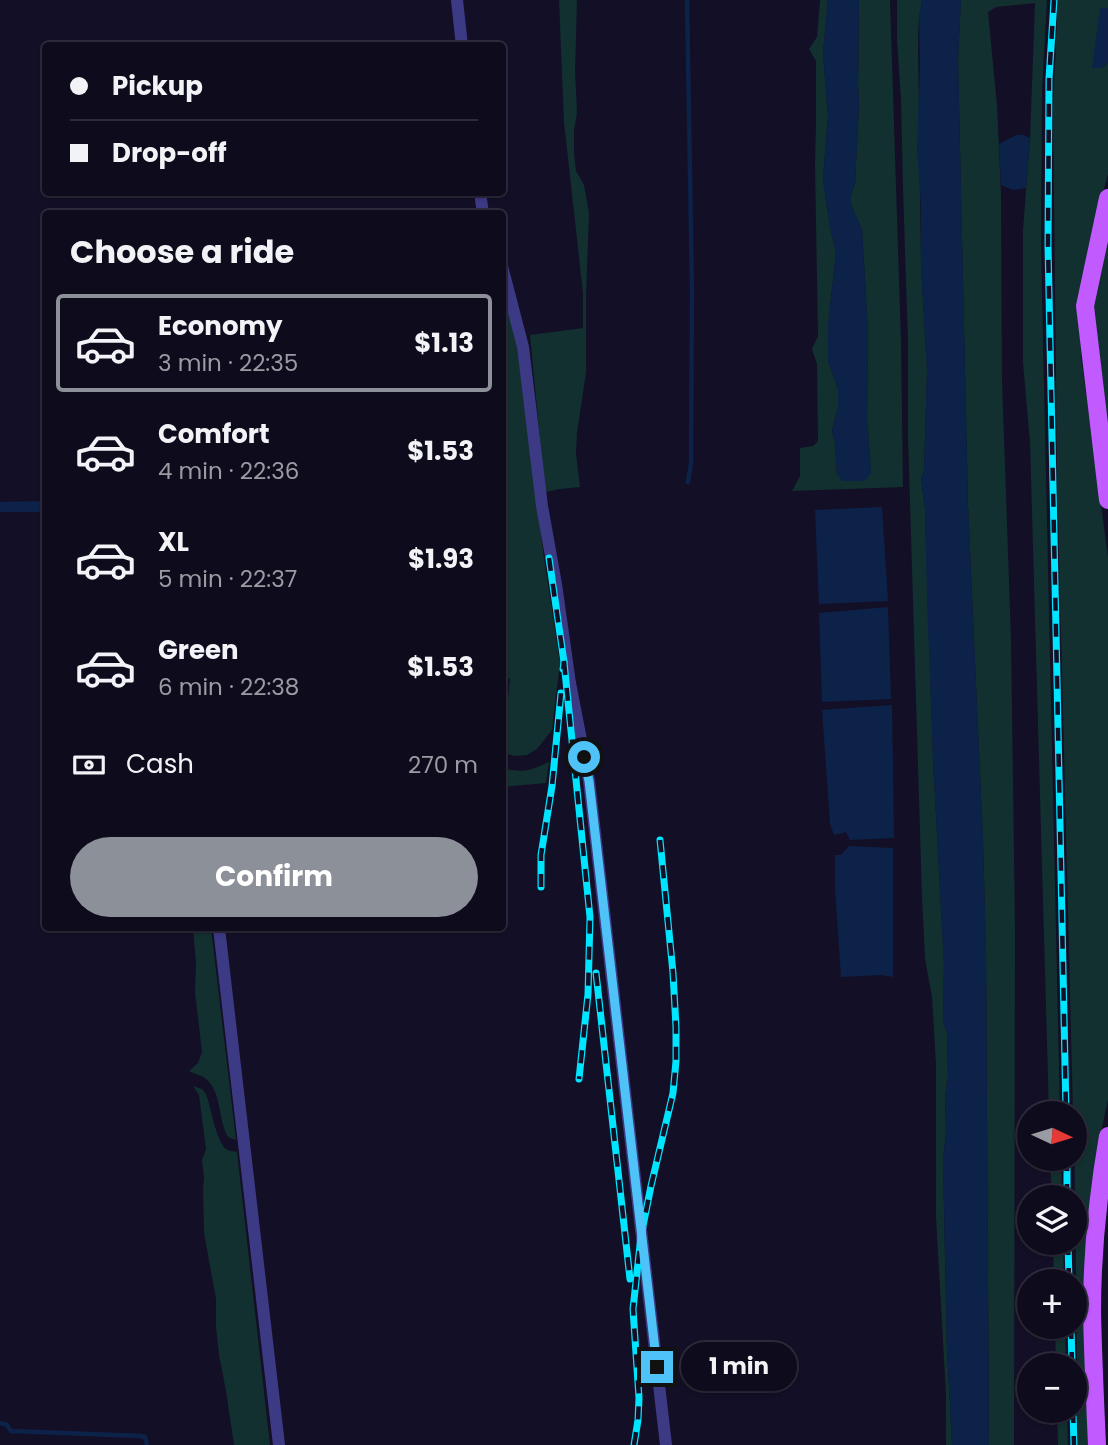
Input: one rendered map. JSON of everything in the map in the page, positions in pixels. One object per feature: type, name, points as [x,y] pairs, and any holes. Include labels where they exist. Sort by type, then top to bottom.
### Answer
[{"type":"main road","points":[[1108,198],[1085,306],[1108,500]]},
{"type":"main road","points":[[1097,1445],[1094,1253],[1108,1136]]},
{"type":"street","points":[[457,0],[462,42]]},
{"type":"street","points":[[506,281],[523,347],[542,506],[570,683],[589,781],[666,1445]]},
{"type":"street","points":[[219,931],[279,1445]]},
{"type":"green space","points":[[559,0],[577,0],[577,112],[574,154],[576,171],[584,185],[589,213],[586,372],[577,433],[576,454],[580,487],[545,492],[530,335],[583,328],[583,293],[564,122]]},
{"type":"green space","points":[[820,0],[828,0],[823,53],[828,116],[823,180],[836,253],[828,325],[828,361],[838,389],[838,407],[832,431],[837,475],[871,473],[867,419],[868,332],[862,230],[852,208],[851,198],[855,184],[859,103],[859,0],[890,0],[903,487],[792,491],[800,476],[800,448],[813,446],[818,441],[817,364],[812,349],[818,336],[816,61],[809,49],[817,37]]},
{"type":"green space","points":[[897,0],[922,0],[918,40],[921,265],[927,370],[924,472],[921,479],[925,509],[933,759],[944,964],[943,1021],[947,1033],[948,1076],[943,1160],[952,1445],[946,1445],[946,1394],[936,1217],[936,1065],[932,997],[925,959],[922,897]]},
{"type":"green space","points":[[961,0],[1047,0],[1042,91],[1041,249],[1060,1101],[1049,1101],[1030,442],[1023,363],[1023,230],[1030,138],[1035,3],[996,7],[988,12],[997,105],[1001,194],[1002,380],[1011,639],[1015,929],[1014,1445],[989,1445],[986,952],[968,506],[958,58]]},
{"type":"green space","points":[[1058,0],[1108,0],[1108,8],[1101,8],[1101,68],[1108,63],[1108,174],[1080,311],[1081,356],[1108,557],[1108,1100],[1090,1221],[1090,1445],[1078,1445],[1078,1423],[1087,1423],[1087,1353],[1077,1353],[1077,1339],[1087,1339],[1087,1269],[1076,1269],[1076,1255],[1087,1255],[1087,1185],[1075,1185],[1075,1171],[1087,1171],[1087,1101],[1073,1101],[1057,470],[1053,109]]},
{"type":"green space","points":[[1108,211],[1108,467],[1091,282]]},
{"type":"green space","points":[[506,303],[517,348],[560,663],[552,730],[537,749],[527,755],[506,753],[510,679],[506,678]]},
{"type":"green space","points":[[549,762],[546,783],[506,787],[506,769],[527,770]]},
{"type":"green space","points":[[193,931],[211,931],[236,1140],[228,1137],[217,1098],[210,1084],[203,1077],[189,1071],[198,1063],[202,1052],[195,992]]},
{"type":"green space","points":[[193,1086],[202,1089],[206,1094],[222,1145],[227,1150],[237,1152],[270,1445],[234,1445],[219,1355],[216,1299],[204,1233],[202,1160],[206,1149],[199,1095]]},
{"type":"green space","points":[[1051,1171],[1061,1171],[1062,1185],[1051,1185]]},
{"type":"green space","points":[[1053,1255],[1063,1255],[1064,1269],[1054,1269]]},
{"type":"green space","points":[[1055,1339],[1065,1339],[1066,1353],[1056,1353]]},
{"type":"green space","points":[[1057,1423],[1067,1423],[1068,1445],[1058,1445]]},
{"type":"water","points":[[828,0],[859,0],[859,103],[855,184],[851,203],[862,230],[868,332],[867,419],[871,473],[865,481],[843,481],[837,475],[832,431],[838,407],[838,389],[828,361],[828,325],[836,253],[823,180],[828,116],[823,53]]},
{"type":"water","points":[[922,0],[961,0],[958,58],[968,506],[986,952],[989,1445],[952,1445],[947,1349],[943,1160],[948,1076],[947,1033],[943,1021],[944,964],[933,759],[925,509],[921,479],[924,472],[927,370],[917,150],[919,17]]},
{"type":"water","points":[[1100,8],[1108,8],[1108,63],[1101,68],[1092,68]]},
{"type":"water","points":[[1016,135],[1030,138],[1026,188],[1013,190],[1001,185],[999,144]]},
{"type":"water","points":[[42,501],[42,512],[0,512],[0,502]]},
{"type":"water","points":[[882,507],[888,601],[819,604],[815,510]]},
{"type":"water","points":[[888,607],[891,699],[822,702],[819,613]]},
{"type":"water","points":[[892,705],[894,838],[850,840],[846,832],[834,835],[830,824],[822,710]]},
{"type":"water","points":[[849,846],[893,848],[893,977],[841,977],[835,855],[841,855]]},
{"type":"waterway","points":[[687,0],[692,290],[691,463],[688,482]]},
{"type":"waterway","points":[[0,1423],[7,1425],[11,1431],[141,1436],[145,1437],[147,1445]]},
{"type":"railway","points":[[1054,0],[1049,79],[1048,245],[1066,1101]]},
{"type":"railway","points":[[549,558],[563,669]]},
{"type":"railway","points":[[564,662],[590,917],[588,994],[579,1079]]},
{"type":"railway","points":[[541,887],[541,855],[552,786],[561,693]]},
{"type":"railway","points":[[634,1445],[639,1398],[633,1309],[641,1236],[673,1093],[676,1061],[673,973],[660,840]]},
{"type":"railway","points":[[596,973],[630,1279]]},
{"type":"railway","points":[[1067,1171],[1067,1185]]},
{"type":"railway","points":[[1068,1255],[1069,1269]]},
{"type":"railway","points":[[1071,1339],[1072,1353]]},
{"type":"railway","points":[[1073,1423],[1074,1445]]},
{"type":"route","points":[[584,757],[589,781],[657,1367]]}]
